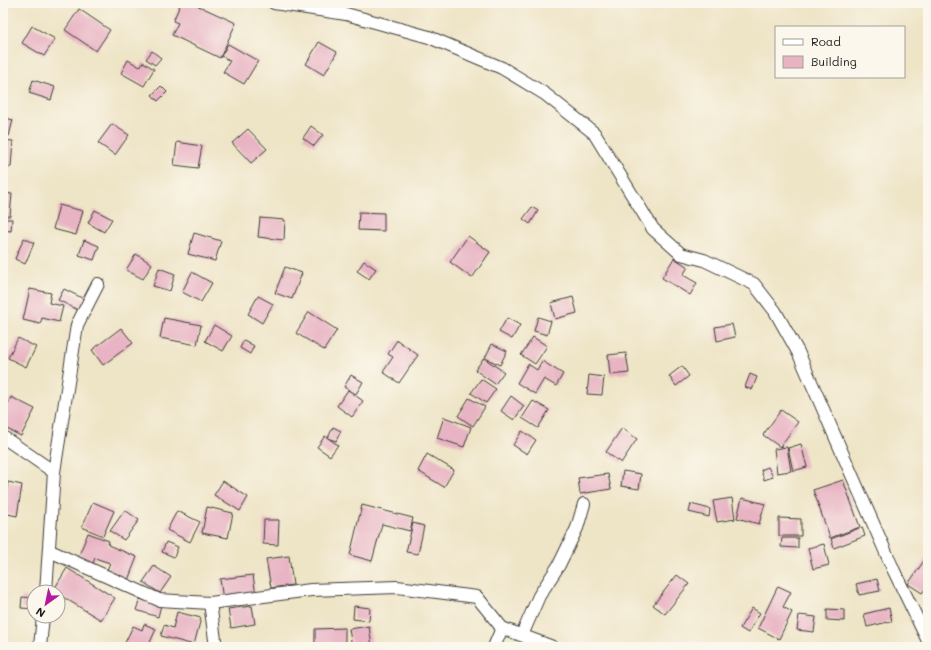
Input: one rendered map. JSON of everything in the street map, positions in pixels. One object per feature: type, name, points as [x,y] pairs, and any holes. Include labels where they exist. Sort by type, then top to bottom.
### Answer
[{"type":"street","points":[[274,3],[353,16],[429,37],[502,68],[545,94],[594,133],[653,229],[681,254],[704,260],[754,284],[775,311],[798,352],[894,571],[928,640]]},
{"type":"street","points":[[47,584],[54,472],[77,325],[98,284]]},
{"type":"street","points":[[3,437],[54,472]]},
{"type":"street","points":[[522,635],[539,596],[559,565],[577,528],[584,504]]},
{"type":"street","points":[[50,551],[159,600],[210,603],[311,590],[397,587],[477,597],[502,628],[553,647]]},
{"type":"street","points":[[210,603],[216,647]]},
{"type":"street","points":[[40,647],[42,624]]},
{"type":"street","points":[[494,647],[502,628]]},
{"type":"building","points":[[181,3],[192,3],[236,23],[220,58],[172,35],[178,23],[173,21]]},
{"type":"building","points":[[79,9],[110,30],[96,51],[65,30]]},
{"type":"building","points":[[32,26],[55,39],[44,56],[22,43]]},
{"type":"building","points":[[319,42],[337,52],[324,75],[306,64]]},
{"type":"building","points":[[228,44],[258,61],[244,84],[223,72],[230,61],[221,56]]},
{"type":"building","points":[[152,51],[161,58],[155,65],[146,59]]},
{"type":"building","points":[[128,60],[140,67],[143,62],[154,69],[144,86],[121,73]]},
{"type":"building","points":[[33,80],[55,87],[51,100],[29,93]]},
{"type":"building","points":[[161,86],[167,92],[158,101],[152,95]]},
{"type":"building","points":[[3,117],[13,120],[9,136],[3,135]]},
{"type":"building","points":[[112,124],[129,135],[115,155],[98,143]]},
{"type":"building","points":[[311,126],[323,135],[314,146],[303,138]]},
{"type":"building","points":[[248,129],[267,149],[251,163],[232,143]]},
{"type":"building","points":[[3,140],[13,141],[11,167],[3,167]]},
{"type":"building","points":[[177,142],[202,146],[198,168],[174,165]]},
{"type":"building","points":[[3,193],[12,194],[10,216],[3,216]]},
{"type":"building","points":[[59,205],[83,211],[76,235],[53,229]]},
{"type":"building","points":[[532,207],[538,211],[530,224],[523,219]]},
{"type":"building","points":[[95,210],[112,219],[104,232],[88,223]]},
{"type":"building","points":[[359,212],[384,213],[384,231],[358,230]]},
{"type":"building","points":[[260,218],[285,220],[284,240],[258,237]]},
{"type":"building","points":[[3,219],[12,219],[11,231],[3,230]]},
{"type":"building","points":[[194,233],[221,241],[215,261],[188,254]]},
{"type":"building","points":[[468,236],[490,252],[472,278],[450,262]]},
{"type":"building","points":[[24,238],[34,243],[25,264],[15,259]]},
{"type":"building","points":[[84,240],[99,246],[94,260],[79,255]]},
{"type":"building","points":[[136,254],[152,264],[143,279],[126,270]]},
{"type":"building","points":[[674,258],[688,267],[683,275],[697,283],[690,295],[662,278]]},
{"type":"building","points":[[364,261],[376,269],[369,279],[357,271]]},
{"type":"building","points":[[285,267],[302,273],[292,299],[275,293]]},
{"type":"building","points":[[159,268],[175,274],[170,291],[153,286]]},
{"type":"building","points":[[192,272],[212,283],[201,302],[182,292]]},
{"type":"building","points":[[30,289],[51,293],[49,303],[63,306],[59,322],[42,318],[40,324],[23,320]]},
{"type":"building","points":[[64,289],[84,299],[78,310],[58,300]]},
{"type":"building","points":[[258,296],[273,304],[262,323],[248,314]]},
{"type":"building","points":[[573,297],[577,313],[555,319],[551,303]]},
{"type":"building","points":[[309,312],[337,330],[324,350],[296,333]]},
{"type":"building","points":[[538,317],[551,321],[547,335],[534,331]]},
{"type":"building","points":[[164,318],[201,325],[197,345],[160,338]]},
{"type":"building","points":[[507,318],[520,325],[512,339],[499,332]]},
{"type":"building","points":[[732,324],[735,337],[717,341],[715,327]]},
{"type":"building","points":[[214,325],[232,336],[223,351],[205,341]]},
{"type":"building","points":[[121,328],[133,343],[103,365],[92,350]]},
{"type":"building","points":[[533,337],[547,346],[535,364],[521,355]]},
{"type":"building","points":[[18,338],[36,347],[26,367],[8,358]]},
{"type":"building","points":[[244,340],[254,346],[250,354],[240,348]]},
{"type":"building","points":[[397,340],[418,355],[399,383],[383,372],[393,357],[388,354]]},
{"type":"building","points":[[492,344],[507,351],[500,365],[485,358]]},
{"type":"building","points":[[626,353],[629,373],[610,375],[608,355]]},
{"type":"building","points":[[484,358],[504,372],[495,384],[475,370]]},
{"type":"building","points":[[542,361],[563,374],[556,386],[544,379],[535,394],[517,383],[528,364],[537,370]]},
{"type":"building","points":[[682,366],[689,376],[676,386],[669,376]]},
{"type":"building","points":[[750,374],[757,377],[752,390],[745,387]]},
{"type":"building","points":[[351,375],[363,382],[356,394],[344,387]]},
{"type":"building","points":[[589,375],[604,377],[602,395],[587,394]]},
{"type":"building","points":[[481,379],[496,389],[486,403],[471,393]]},
{"type":"building","points":[[348,390],[363,401],[352,417],[337,406]]},
{"type":"building","points":[[511,396],[524,406],[514,420],[501,411]]},
{"type":"building","points":[[11,397],[35,409],[21,436],[3,427],[3,414]]},
{"type":"building","points":[[469,398],[485,407],[473,426],[458,416]]},
{"type":"building","points":[[533,401],[549,410],[538,428],[522,418]]},
{"type":"building","points":[[781,410],[798,422],[780,447],[763,435]]},
{"type":"building","points":[[444,417],[471,427],[464,447],[437,438]]},
{"type":"building","points":[[333,427],[341,431],[336,441],[328,438]]},
{"type":"building","points":[[622,428],[637,439],[621,463],[606,452]]},
{"type":"building","points":[[522,431],[536,440],[527,454],[513,445]]},
{"type":"building","points":[[325,436],[338,445],[330,456],[317,447]]},
{"type":"building","points":[[801,444],[807,467],[793,471],[788,448]]},
{"type":"building","points":[[787,447],[791,471],[777,473],[774,449]]},
{"type":"building","points":[[427,454],[454,470],[444,487],[418,471]]},
{"type":"building","points":[[768,467],[773,477],[764,480],[761,470]]},
{"type":"building","points":[[623,471],[641,474],[639,489],[621,486]]},
{"type":"building","points":[[608,474],[611,489],[580,494],[578,478]]},
{"type":"building","points":[[843,480],[860,527],[830,538],[813,490]]},
{"type":"building","points":[[223,481],[248,497],[240,511],[214,495]]},
{"type":"building","points":[[8,482],[22,485],[17,516],[3,513]]},
{"type":"building","points":[[732,498],[735,519],[717,522],[713,501]]},
{"type":"building","points":[[742,498],[765,504],[759,524],[737,518]]},
{"type":"building","points":[[93,502],[114,511],[103,536],[82,527]]},
{"type":"building","points":[[691,504],[710,509],[709,517],[689,512]]},
{"type":"building","points":[[362,505],[413,518],[410,531],[382,524],[372,561],[350,555]]},
{"type":"building","points":[[207,507],[233,513],[228,538],[202,533]]},
{"type":"building","points":[[125,510],[139,520],[124,540],[110,531]]},
{"type":"building","points":[[177,511],[200,522],[190,542],[167,530]]},
{"type":"building","points":[[779,518],[801,519],[801,536],[779,536]]},
{"type":"building","points":[[264,520],[279,520],[278,545],[263,544]]},
{"type":"building","points":[[413,523],[424,526],[418,554],[406,552]]},
{"type":"building","points":[[862,527],[865,536],[834,548],[831,539]]},
{"type":"building","points":[[88,533],[109,541],[108,545],[137,557],[128,580],[106,572],[110,563],[95,558],[92,566],[77,560]]},
{"type":"building","points":[[782,538],[798,538],[798,548],[781,547]]},
{"type":"building","points":[[166,542],[178,547],[174,557],[162,552]]},
{"type":"building","points":[[824,544],[829,565],[813,569],[808,548]]},
{"type":"building","points":[[928,555],[928,586],[922,593],[908,584]]},
{"type":"building","points":[[289,556],[293,585],[271,588],[266,559]]},
{"type":"building","points":[[154,566],[171,577],[160,593],[143,582]]},
{"type":"building","points":[[67,568],[115,598],[101,620],[66,599],[66,584],[57,584]]},
{"type":"building","points":[[253,575],[256,596],[223,600],[220,579]]},
{"type":"building","points":[[677,575],[689,584],[665,614],[653,605]]},
{"type":"building","points":[[877,579],[880,591],[859,595],[856,584]]},
{"type":"building","points":[[778,586],[791,592],[783,607],[792,612],[779,639],[758,628]]},
{"type":"building","points":[[22,597],[26,597],[26,608],[21,608]]},
{"type":"building","points":[[140,599],[161,605],[158,617],[136,610]]},
{"type":"building","points":[[252,606],[255,624],[231,628],[228,609]]},
{"type":"building","points":[[354,606],[370,608],[369,621],[353,619]]},
{"type":"building","points":[[752,608],[760,613],[748,633],[740,628]]},
{"type":"building","points":[[889,608],[892,621],[867,627],[864,614]]},
{"type":"building","points":[[827,609],[844,610],[844,621],[827,620]]},
{"type":"building","points":[[177,612],[201,618],[194,645],[161,636],[164,625],[173,628]]},
{"type":"building","points":[[799,615],[816,617],[814,632],[797,630]]},
{"type":"building","points":[[144,624],[156,629],[148,647],[129,647],[124,645],[133,626],[142,630]]},
{"type":"building","points":[[369,626],[372,647],[352,647],[349,629]]},
{"type":"building","points":[[345,628],[345,647],[315,647],[315,629]]}]
